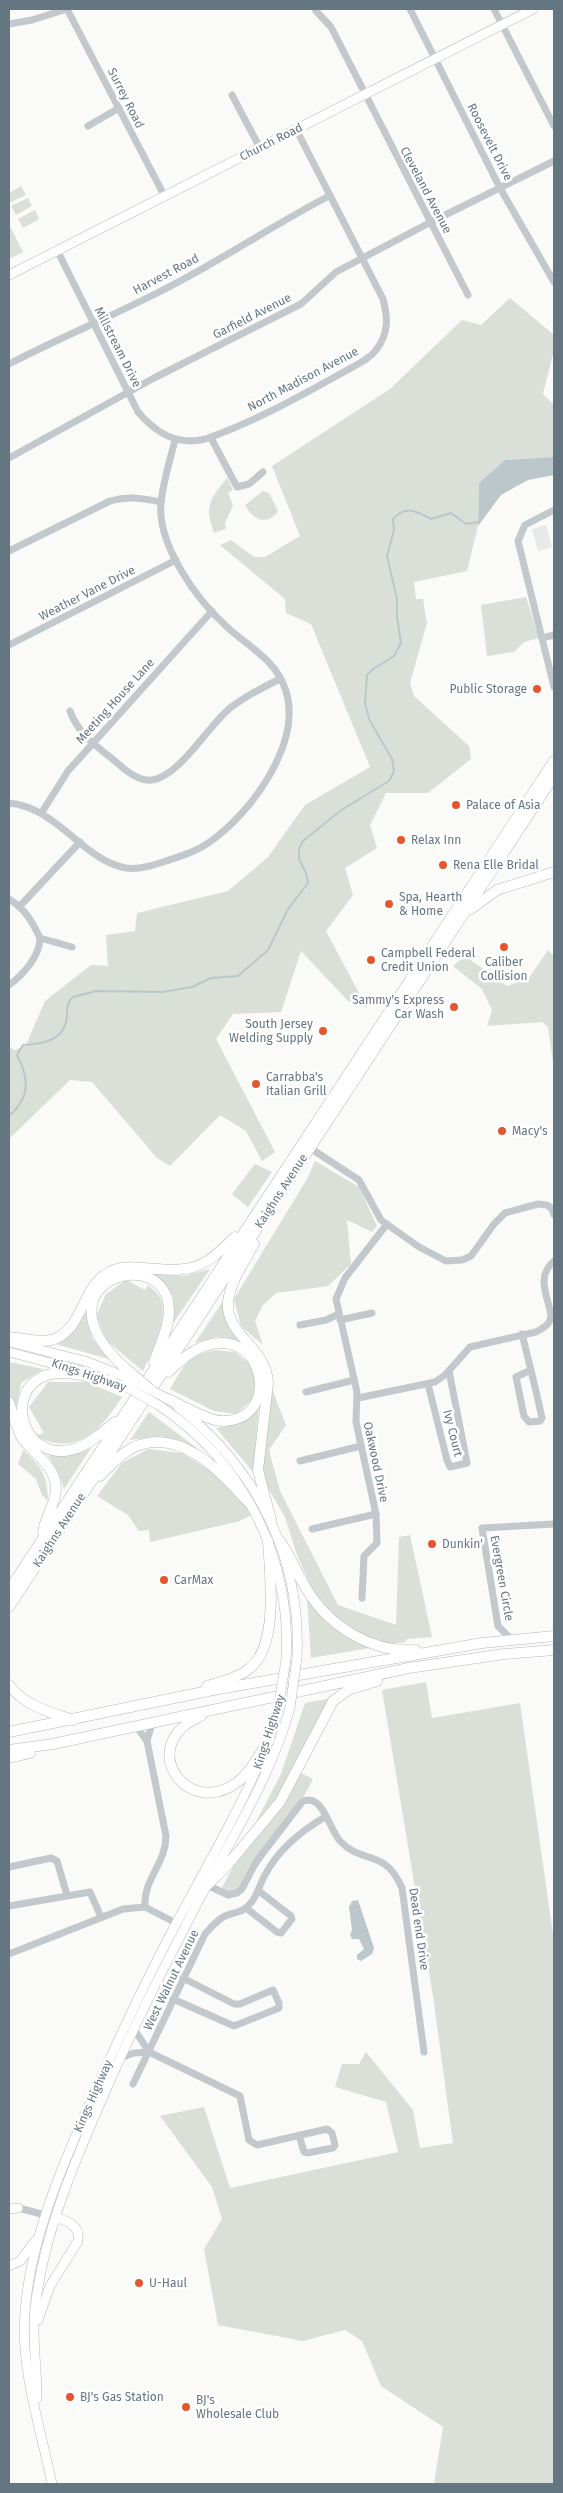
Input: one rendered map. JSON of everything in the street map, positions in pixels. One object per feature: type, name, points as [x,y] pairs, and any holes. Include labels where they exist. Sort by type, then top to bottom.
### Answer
[{"type":"highway","name":"Kaighns Avenue","points":[[9,1607],[86,1488],[250,1223],[554,760]]},
{"type":"highway","name":"Kaighns Avenue","points":[[9,1590],[125,1413],[153,1379],[272,1206],[554,776]]},
{"type":"highway","points":[[462,916],[497,890],[554,872]]},
{"type":"highway","points":[[271,1520],[258,1470],[268,1384],[267,1372],[258,1354],[232,1324],[228,1307],[232,1288],[272,1206]]},
{"type":"highway","points":[[9,1336],[39,1340],[57,1337],[72,1325],[93,1286],[109,1272],[128,1267],[175,1271],[193,1269],[212,1259],[250,1223]]},
{"type":"highway","points":[[150,1389],[127,1379],[96,1334],[91,1315],[92,1303],[100,1288],[113,1278],[128,1274],[140,1275],[154,1282],[164,1294],[169,1306],[168,1322],[153,1379]]},
{"type":"highway","points":[[153,1379],[193,1352],[214,1344],[231,1344],[242,1349],[252,1357],[259,1370],[261,1387],[257,1399],[246,1413],[235,1419],[223,1421],[212,1419],[163,1402]]},
{"type":"highway","points":[[112,1381],[65,1374],[49,1374],[41,1378],[30,1388],[23,1402],[21,1412],[24,1426],[34,1440],[42,1446],[59,1451],[71,1450],[91,1441],[125,1413]]},
{"type":"highway","points":[[9,1402],[21,1436],[48,1468],[55,1483],[54,1498],[44,1524],[42,1538]]},
{"type":"highway","points":[[86,1488],[128,1450],[146,1443],[162,1442],[179,1446],[205,1459],[226,1477],[250,1504]]},
{"type":"highway","points":[[280,1540],[316,1604],[336,1623],[362,1640],[381,1647],[401,1650],[453,1644],[472,1645]]},
{"type":"highway","points":[[172,1698],[239,1675],[256,1661],[267,1634],[271,1604],[268,1541]]},
{"type":"highway","points":[[9,1732],[74,1720],[172,1698],[472,1645],[554,1636]]},
{"type":"highway","points":[[9,1750],[53,1744],[228,1705],[408,1668],[512,1653],[554,1650]]},
{"type":"highway","points":[[207,1885],[224,1869],[280,1802],[336,1698],[354,1688],[429,1666]]},
{"type":"highway","points":[[9,1685],[20,1697],[34,1707],[74,1720]]},
{"type":"highway","points":[[228,1705],[186,1722],[175,1733],[170,1748],[170,1760],[182,1782],[190,1788],[206,1793],[229,1787],[250,1769],[269,1740]]},
{"type":"highway","points":[[9,1758],[38,1751],[53,1744]]},
{"type":"main road","name":"Church Road","points":[[9,275],[533,9]]},
{"type":"main road","points":[[9,1342],[85,1361],[127,1379]]},
{"type":"main road","name":"Kings Highway","points":[[9,1352],[65,1365],[112,1381],[127,1379],[194,1420],[227,1452],[248,1480],[271,1520],[280,1540],[290,1573],[296,1606],[297,1658],[290,1708],[264,1779],[207,1885],[134,2029],[51,2217],[42,2231],[25,2312],[27,2371],[52,2484]]},
{"type":"main road","points":[[150,1389],[163,1402]]},
{"type":"main road","name":"Kings Highway","points":[[37,2411],[34,2334],[38,2288],[51,2217],[66,2159],[96,2090],[176,1923],[248,1790],[269,1740],[278,1710],[286,1660],[283,1599],[277,1568],[268,1541],[238,1481],[209,1446],[163,1402]]},
{"type":"main road","points":[[34,2334],[50,2286],[78,2241],[78,2233],[74,2225],[51,2217]]},
{"type":"main road","points":[[9,2266],[24,2257],[42,2231]]},
{"type":"street","points":[[9,24],[32,20],[67,9]]},
{"type":"street","name":"Surrey Road","points":[[67,9],[165,197]]},
{"type":"street","name":"Roosevelt Drive","points":[[410,9],[500,188],[554,282]]},
{"type":"street","points":[[494,9],[554,126]]},
{"type":"street","name":"Cleveland Avenue","points":[[316,11],[331,27],[468,295]]},
{"type":"street","points":[[232,95],[260,148]]},
{"type":"street","points":[[88,126],[119,108]]},
{"type":"street","name":"North Madison Avenue","points":[[175,440],[200,441],[211,438],[309,392],[368,358],[376,350],[383,338],[388,321],[383,299],[296,129]]},
{"type":"street","name":"Garfield Avenue","points":[[9,458],[127,392],[301,304],[336,272],[554,161]]},
{"type":"street","name":"Harvest Road","points":[[9,364],[157,294],[251,241],[280,221],[330,196]]},
{"type":"street","name":"Millstream Drive","points":[[57,250],[127,392],[146,421],[175,440]]},
{"type":"street","points":[[211,438],[237,487],[249,484],[263,472]]},
{"type":"street","points":[[9,803],[42,812],[107,862],[126,868],[150,866],[186,854],[211,842],[236,819],[274,769],[287,734],[291,711],[286,690],[274,667],[260,652],[226,626],[201,598],[176,560],[166,540],[161,524],[161,502],[175,440]]},
{"type":"street","points":[[9,551],[116,499],[136,497],[161,502]]},
{"type":"street","points":[[554,510],[528,523],[520,534],[518,548],[554,687]]},
{"type":"street","name":"Weather Vane Drive","points":[[9,645],[176,560]]},
{"type":"street","name":"Meeting House Lane","points":[[42,812],[68,771],[212,611]]},
{"type":"street","points":[[542,638],[554,635]]},
{"type":"street","points":[[70,712],[74,724],[92,743],[137,777],[154,780],[164,776],[178,764],[230,708],[250,694],[280,679]]},
{"type":"street","points":[[20,906],[80,842]]},
{"type":"street","points":[[9,899],[20,906],[30,917],[40,938],[40,945],[32,960],[9,985]]},
{"type":"street","points":[[40,938],[72,947]]},
{"type":"street","points":[[310,1148],[359,1180],[365,1188],[378,1218],[437,1258],[446,1261],[458,1261],[474,1254],[502,1215],[538,1204],[551,1204],[554,1215]]},
{"type":"street","name":"Oakwood Drive","points":[[362,1598],[364,1556],[377,1543],[376,1514],[356,1422],[358,1398],[336,1299],[339,1288],[387,1224]]},
{"type":"street","points":[[358,1398],[428,1384],[440,1379],[470,1347],[536,1332],[550,1324],[551,1315],[543,1278],[547,1267],[554,1260]]},
{"type":"street","points":[[300,1325],[372,1313]]},
{"type":"street","points":[[522,1334],[531,1370],[542,1418],[533,1423],[529,1422],[524,1416],[516,1377],[531,1370]]},
{"type":"street","name":"Ivy Court","points":[[428,1384],[450,1467],[466,1463],[449,1371]]},
{"type":"street","points":[[306,1392],[354,1380]]},
{"type":"street","points":[[300,1461],[361,1446]]},
{"type":"street","points":[[312,1529],[376,1514]]},
{"type":"street","name":"Evergreen Circle","points":[[511,1640],[498,1626],[482,1528],[554,1524]]},
{"type":"street","points":[[147,1741],[152,1723]]},
{"type":"street","points":[[136,1726],[147,1741],[166,1843],[162,1860],[145,1890],[145,1907]]},
{"type":"street","name":"Dead end Drive","points":[[207,1885],[228,1895],[237,1893],[242,1889],[256,1862],[302,1802],[308,1799],[314,1800],[325,1816],[333,1834],[344,1846],[388,1864],[396,1874],[402,1888],[424,2052]]},
{"type":"street","name":"West Walnut Avenue","points":[[133,2084],[205,1934],[225,1916],[246,1908],[259,1892],[265,1875],[283,1851],[299,1834],[325,1816]]},
{"type":"street","points":[[9,1867],[51,1858],[57,1861],[67,1895]]},
{"type":"street","points":[[9,1906],[90,1892],[101,1917]]},
{"type":"street","points":[[246,1908],[277,1932],[281,1933],[292,1919],[291,1916],[259,1892]]},
{"type":"street","points":[[9,1954],[101,1917],[134,1906],[145,1907],[176,1923]]},
{"type":"street","points":[[173,1999],[234,2026],[279,2008],[279,2003],[272,1990],[234,2004],[183,1978]]},
{"type":"street","points":[[134,2029],[149,2052]]},
{"type":"street","points":[[120,2058],[140,2052],[149,2052],[240,2096],[249,2140],[252,2143],[257,2145],[299,2135],[327,2129],[332,2133],[335,2145],[333,2148],[307,2153],[304,2152],[299,2135]]},
{"type":"street","points":[[12,2207],[51,2217]]},
{"type":"shaded area","points":[[21,186],[26,195],[9,203],[9,193]]},
{"type":"shaded area","points":[[28,198],[32,206],[16,215],[11,206]]},
{"type":"shaded area","points":[[35,210],[39,219],[23,228],[18,219]]},
{"type":"shaded area","points":[[9,224],[23,252],[9,259]]},
{"type":"shaded area","points":[[510,298],[554,335],[554,350],[543,394],[554,405],[554,457],[505,460],[479,483],[478,526],[467,571],[414,582],[416,599],[423,599],[427,623],[410,683],[414,696],[469,746],[471,759],[428,793],[386,793],[370,825],[377,848],[345,868],[353,895],[326,931],[367,1008],[348,1001],[301,951],[281,1012],[233,1014],[216,1039],[275,1152],[262,1161],[246,1131],[220,1115],[170,1166],[157,1158],[92,1082],[70,1080],[9,1139],[9,1047],[15,1050],[26,1045],[45,1001],[91,965],[108,966],[106,935],[135,931],[137,913],[228,891],[268,857],[305,805],[370,767],[311,624],[286,613],[285,599],[220,545],[231,540],[254,557],[265,557],[300,536],[272,466],[390,389],[462,320],[481,325]]},
{"type":"shaded area","points":[[554,457],[554,475],[528,480],[501,495],[478,526],[479,483],[505,460]]},
{"type":"shaded area","points":[[227,478],[233,490],[228,493],[233,506],[225,523],[226,529],[214,533],[209,516],[210,503]]},
{"type":"shaded area","points":[[263,491],[269,493],[278,511],[274,516],[265,520],[252,514],[245,505]]},
{"type":"shaded area","points":[[546,525],[552,547],[538,551],[532,529]]},
{"type":"shaded area","points":[[526,597],[539,638],[524,642],[514,652],[487,656],[481,605]]},
{"type":"shaded area","points":[[548,950],[554,956],[554,1069],[548,1027],[542,1022],[487,1026],[492,1010],[482,989],[453,966],[465,956],[507,986],[529,978]]},
{"type":"shaded area","points":[[315,1161],[359,1187],[377,1226],[372,1232],[347,1220],[351,1264],[328,1286],[276,1293],[263,1305],[255,1321],[263,1345],[241,1326],[234,1299],[307,1179]]},
{"type":"shaded area","points":[[255,1164],[272,1172],[248,1207],[232,1194]]},
{"type":"shaded area","points":[[210,1269],[174,1322],[173,1296],[154,1274],[185,1276]]},
{"type":"shaded area","points":[[126,1280],[145,1290],[148,1285],[155,1291],[162,1303],[163,1311],[160,1328],[143,1371],[107,1341],[96,1316],[106,1294]]},
{"type":"shaded area","points":[[223,1301],[228,1326],[239,1342],[217,1337],[195,1343]]},
{"type":"shaded area","points":[[86,1313],[92,1338],[109,1359],[55,1344]]},
{"type":"shaded area","points":[[215,1350],[235,1352],[253,1367],[257,1384],[252,1400],[236,1414],[214,1411],[170,1389],[187,1363],[198,1355]]},
{"type":"shaded area","points":[[9,1362],[43,1369],[21,1383],[15,1413],[9,1392]]},
{"type":"shaded area","points":[[48,1382],[87,1382],[122,1397],[96,1430],[86,1437],[75,1442],[63,1444],[50,1442],[35,1436],[44,1433],[29,1407]]},
{"type":"shaded area","points":[[270,1384],[286,1425],[269,1450],[280,1491],[338,1605],[396,1625],[399,1537],[410,1535],[432,1637],[407,1639],[405,1642],[311,1658],[307,1598],[313,1591],[297,1555],[285,1517],[261,1476]]},
{"type":"shaded area","points":[[259,1405],[253,1472],[216,1428],[240,1424]]},
{"type":"shaded area","points":[[149,1412],[198,1449],[161,1436],[130,1440]]},
{"type":"shaded area","points":[[91,1448],[64,1489],[58,1472],[48,1456],[79,1453]]},
{"type":"shaded area","points":[[148,1449],[182,1453],[227,1482],[253,1514],[240,1521],[150,1542],[149,1530],[139,1531],[128,1515],[97,1496],[122,1463]]},
{"type":"shaded area","points":[[23,1450],[39,1467],[45,1478],[48,1501],[42,1495],[36,1479],[18,1464]]},
{"type":"shaded area","points":[[426,1682],[432,1718],[520,1703],[554,1941],[554,2484],[434,2484],[443,2427],[381,2386],[362,2341],[345,2330],[303,2341],[218,2325],[204,2249],[222,2219],[212,2187],[160,2116],[204,2107],[230,2188],[398,2152],[386,2102],[335,2087],[342,2064],[359,2064],[366,2052],[413,2110],[420,2148],[453,2143],[433,1996],[382,1690]]},
{"type":"shaded area","points":[[332,1698],[297,1771],[313,1779],[300,1804],[242,1890],[227,1894],[220,1891],[233,1867],[246,1851],[243,1847],[281,1774],[305,1703]]},
{"type":"shaded area","points":[[358,1900],[374,1948],[372,1954],[361,1961],[357,1959],[357,1955],[364,1949],[359,1939],[352,1939],[350,1935],[352,1930],[349,1907],[352,1901]]},
{"type":"waterway","points":[[9,1116],[21,1102],[26,1087],[26,1079],[17,1055],[23,1045],[46,1042],[63,1030],[66,1023],[68,1005],[73,997],[96,991],[162,992],[192,987],[211,978],[238,976],[268,950],[288,909],[308,883],[306,873],[299,859],[299,849],[303,841],[340,811],[389,781],[394,771],[392,759],[370,721],[365,704],[367,675],[394,656],[401,643],[397,617],[397,599],[387,556],[394,530],[393,519],[398,514],[412,511],[431,519],[451,513],[466,524],[478,522]]},
{"type":"place","name":"Public Storage","points":[[537,689]]},
{"type":"place","name":"Palace of Asia","points":[[456,805]]},
{"type":"place","name":"Relax Inn","points":[[401,840]]},
{"type":"place","name":"Rena Elle Bridal","points":[[443,865]]},
{"type":"place","name":"Spa, Hearth & Home","points":[[389,904]]},
{"type":"place","name":"Caliber Collision","points":[[504,947]]},
{"type":"place","name":"Campbell Federal Credit Union","points":[[371,960]]},
{"type":"place","name":"Sammy's Express Car Wash","points":[[454,1007]]},
{"type":"place","name":"South Jersey Welding Supply","points":[[323,1031]]},
{"type":"place","name":"Carrabba's Italian Grill","points":[[256,1084]]},
{"type":"place","name":"Macy's","points":[[502,1131]]},
{"type":"place","name":"Dunkin'","points":[[432,1544]]},
{"type":"place","name":"CarMax","points":[[164,1580]]},
{"type":"place","name":"U-Haul","points":[[139,2283]]},
{"type":"place","name":"BJ's Gas Station","points":[[70,2397]]},
{"type":"place","name":"BJ's Wholesale Club","points":[[186,2407]]}]
